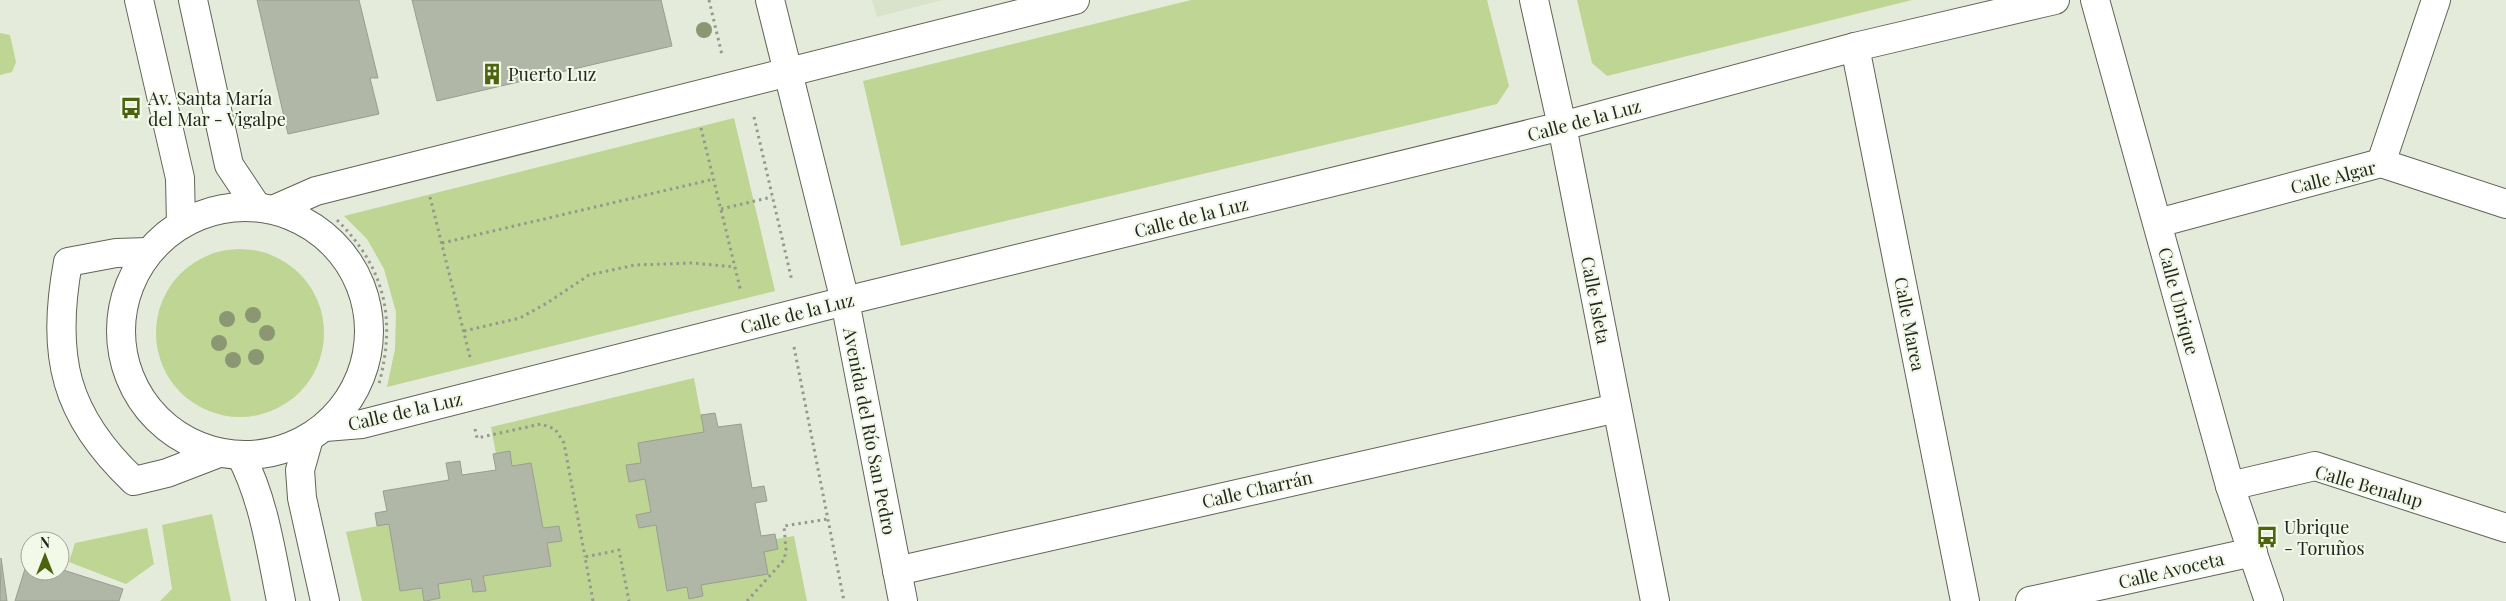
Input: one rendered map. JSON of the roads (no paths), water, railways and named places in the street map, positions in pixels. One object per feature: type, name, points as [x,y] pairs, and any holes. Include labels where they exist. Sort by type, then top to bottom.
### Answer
[{"type":"street","points":[[139,0],[180,178],[181,224]]},
{"type":"street","points":[[148,252],[116,253],[68,262],[62,296],[61,341],[68,383],[80,416],[110,459],[134,481],[230,454],[277,452],[317,432],[351,397],[367,362],[370,322],[361,284],[341,250],[311,225],[266,208],[229,165],[192,0]]},
{"type":"street","name":"Avenida del Río San Pedro","points":[[770,0],[845,301],[903,601]]},
{"type":"street","points":[[281,601],[261,507],[252,477],[230,454],[180,438],[148,410],[127,372],[120,330],[127,289],[148,252],[181,224],[205,212],[222,209],[266,208],[316,191],[1075,0]]},
{"type":"street","name":"Calle Isleta","points":[[1534,0],[1562,126],[1655,601]]},
{"type":"street","name":"Calle de la Luz","points":[[317,432],[362,424],[845,301],[1562,126],[1855,48],[2055,0]]},
{"type":"street","name":"Calle Ubrique","points":[[2095,0],[2230,486],[2269,601]]},
{"type":"street","points":[[2381,163],[2436,0]]},
{"type":"street","name":"Calle Marea","points":[[1855,48],[1965,601]]},
{"type":"street","name":"Calle Algar","points":[[2158,223],[2381,163],[2506,204]]},
{"type":"street","name":"Calle Charrán","points":[[897,571],[1618,408]]},
{"type":"street","points":[[317,432],[300,470],[302,498],[325,601]]},
{"type":"street","name":"Calle Benalup","points":[[2230,486],[2314,466],[2506,528]]},
{"type":"street","name":"Calle Avoceta","points":[[2030,601],[2253,552]]},
{"type":"place","name":"Puerto Luz","points":[[492,74]]},
{"type":"place","name":"Av. Santa María del Mar - Vigalpe","points":[[131,108]]},
{"type":"place","name":"Ubrique - Toruños","points":[[2267,537]]}]
